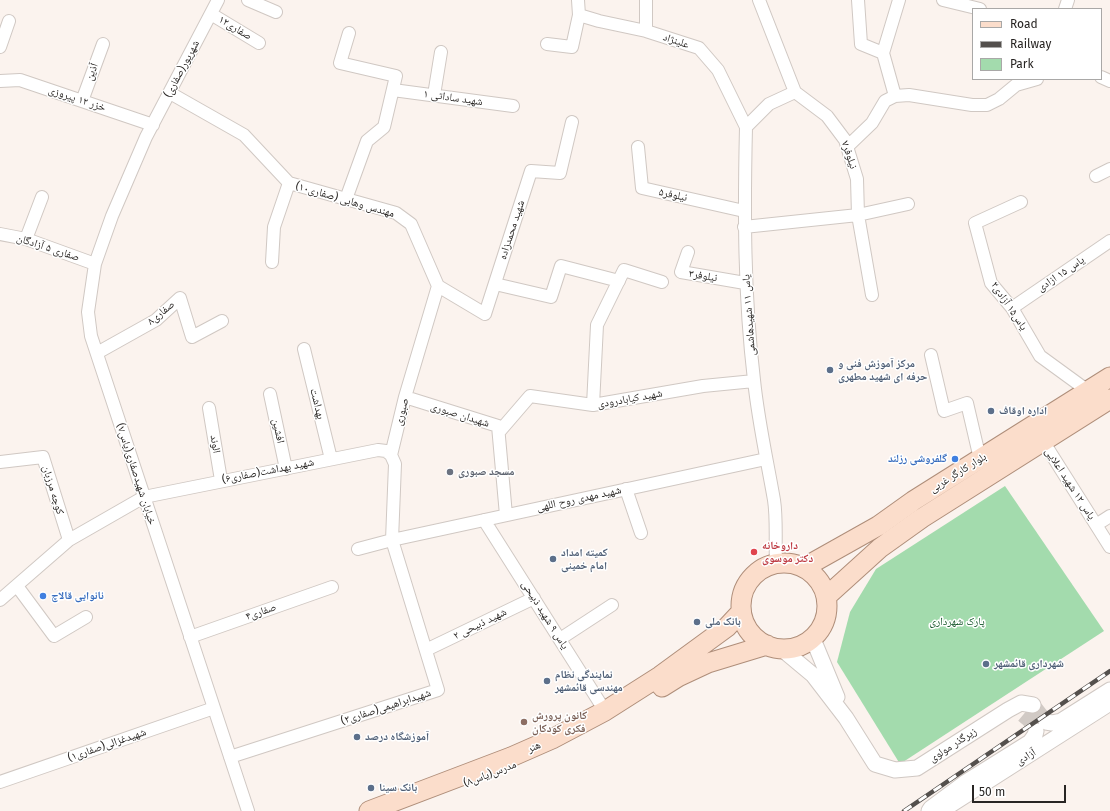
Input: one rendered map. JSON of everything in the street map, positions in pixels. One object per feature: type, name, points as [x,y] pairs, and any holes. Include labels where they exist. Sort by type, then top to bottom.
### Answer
[{"type":"main road","name":"بلوار کارگر غربی","points":[[804,567],[878,526],[913,501],[1110,377]]},
{"type":"main road","name":"بلوار کارگر غربی","points":[[827,596],[880,548],[922,518],[1110,399]]},
{"type":"main road","points":[[980,459],[990,475]]},
{"type":"main road","points":[[776,563],[791,563],[804,567],[816,576],[824,588],[827,596],[827,616],[820,631],[813,639],[802,645],[775,647],[758,641],[747,628],[741,612],[741,598],[745,586],[753,575],[764,567],[776,563]]},
{"type":"main road","name":"هنر","points":[[369,811],[511,757],[552,739],[605,711],[660,676],[726,627],[741,612]]},
{"type":"main road","name":"مدرس(یاس۸)","points":[[395,811],[555,748],[596,726],[678,677],[708,663],[775,647]]},
{"type":"street","name":"شهریور(صفاری)","points":[[146,137],[218,0]]},
{"type":"street","points":[[248,0],[276,12]]},
{"type":"street","points":[[546,44],[572,47],[579,15],[578,0]]},
{"type":"street","points":[[646,0],[646,31]]},
{"type":"street","points":[[746,127],[769,104],[795,92],[759,0]]},
{"type":"street","points":[[858,0],[861,44],[883,53]]},
{"type":"street","points":[[895,96],[883,53],[899,0]]},
{"type":"street","points":[[943,0],[976,8]]},
{"type":"street","name":"صفاری۱۲","points":[[211,14],[259,43]]},
{"type":"street","name":"علینژاد","points":[[579,15],[646,31],[699,48],[718,70],[746,127]]},
{"type":"street","points":[[0,47],[9,21]]},
{"type":"street","points":[[346,199],[368,141],[384,127],[396,76],[340,64],[349,33]]},
{"type":"street","name":"آذین","points":[[82,101],[103,44]]},
{"type":"street","points":[[434,95],[441,52]]},
{"type":"street","name":"خزر ۱۲ پیروزی","points":[[0,81],[20,80],[153,124]]},
{"type":"street","points":[[847,147],[872,123],[884,101],[895,96],[909,94],[972,105],[987,104],[999,99],[1016,85],[1034,80]]},
{"type":"street","name":"شهید ساداتی ۱","points":[[393,90],[513,106]]},
{"type":"street","name":"نیلوفر۷","points":[[795,92],[827,116],[845,140],[857,179],[858,215],[872,295]]},
{"type":"street","name":"مهندس وهابی (صفاری۱۰)","points":[[170,93],[244,135],[289,183],[396,213],[411,224],[438,286]]},
{"type":"street","name":"شهید محمدزاده","points":[[438,286],[485,314],[531,171],[560,173],[572,122]]},
{"type":"street","name":"یاس ۱۱ شهیدهاشمی","points":[[746,127],[744,211],[745,283],[754,381],[774,501],[776,563]]},
{"type":"street","name":"خیابان شهیدصفاری(یاس۷)","points":[[146,137],[112,216],[95,264],[88,312],[91,336],[248,811]]},
{"type":"street","name":"نیلوفر۵","points":[[638,147],[642,188],[744,211]]},
{"type":"street","points":[[1096,176],[1110,169]]},
{"type":"street","points":[[272,262],[274,227],[289,183]]},
{"type":"street","points":[[26,239],[42,197]]},
{"type":"street","name":"یاس۱۵ آزادی۲","points":[[1021,202],[975,222],[991,283],[1012,308],[1040,356],[1088,391]]},
{"type":"street","points":[[744,227],[858,215],[908,204]]},
{"type":"street","name":"صفاری ۵ آزادگان","points":[[0,234],[26,239],[95,264]]},
{"type":"street","name":"یاس ۱۵ ازادی","points":[[1012,308],[1110,241]]},
{"type":"street","name":"نیلوفر۳","points":[[688,252],[681,272],[745,283]]},
{"type":"street","points":[[495,284],[551,297],[561,266],[619,281]]},
{"type":"street","points":[[593,405],[597,325],[624,270],[662,282]]},
{"type":"street","name":"صبوری","points":[[392,540],[396,464],[391,455],[405,398],[438,286]]},
{"type":"street","name":"صفاری۸","points":[[96,353],[156,320],[180,298],[192,337],[222,321]]},
{"type":"street","name":"بهداشت","points":[[304,349],[331,459]]},
{"type":"street","points":[[931,354],[944,412],[967,403],[980,459]]},
{"type":"street","name":"شهید کیابادرودی","points":[[499,432],[530,396],[593,405],[703,386],[754,381]]},
{"type":"street","name":"افشین","points":[[270,394],[286,469]]},
{"type":"street","name":"شهیدان صبوری","points":[[405,398],[498,426],[506,515]]},
{"type":"street","name":"الوند","points":[[209,408],[222,480]]},
{"type":"street","name":"یاس ۱۲ شهید اعلایی","points":[[1043,441],[1110,547]]},
{"type":"street","name":"شهید بهداشت(صفاری۶)","points":[[0,600],[69,540],[144,496],[378,450],[386,451],[391,455]]},
{"type":"street","name":"کوچه مرزبان","points":[[0,462],[43,457],[69,540]]},
{"type":"street","name":"شهید مهدی روح اللهی","points":[[358,549],[392,540],[766,459]]},
{"type":"street","points":[[626,489],[641,533]]},
{"type":"street","points":[[1096,525],[1110,516]]},
{"type":"street","name":"یاس ۹ شهید ذبیحی","points":[[484,520],[605,711]]},
{"type":"street","name":"شهیدابراهیمی(صفاری۲)","points":[[230,757],[438,690],[392,540]]},
{"type":"street","points":[[16,586],[54,636],[86,617]]},
{"type":"street","name":"صفاری۴","points":[[190,637],[332,587]]},
{"type":"street","name":"شهید ذبیحی ۲","points":[[426,650],[534,598]]},
{"type":"street","points":[[560,639],[612,605]]},
{"type":"street","points":[[813,639],[846,718]]},
{"type":"street","points":[[775,647],[813,675],[846,718]]},
{"type":"street","points":[[930,811],[931,808],[966,782],[1030,742],[1041,726],[1052,722],[1061,721],[1110,690]]},
{"type":"street","name":"زیرگذر مولوی","points":[[846,718],[875,764],[895,770],[917,768],[1021,703],[1028,710]]},
{"type":"street","name":"آزادی","points":[[941,811],[1110,703]]},
{"type":"street","name":"شهیدغزالی(صفاری۱)","points":[[0,782],[214,708]]},
{"type":"green space","name":"پارک شهرداری","points":[[1005,486],[1104,631],[900,764],[837,662],[850,612],[876,569]]},
{"type":"tunnel","points":[[1033,705],[1046,722]]},
{"type":"tunnel","points":[[1023,715],[1029,720],[1036,731]]},
{"type":"railway","points":[[904,811],[1110,671]]},
{"type":"place","name":"مرکز آموزش فنی و حرفه ای شهید مطهری","points":[[830,370]]},
{"type":"place","name":"اداره اوقاف","points":[[991,411]]},
{"type":"place","name":"گلفروشی رزلند","points":[[955,459]]},
{"type":"place","name":"مسجد صبوری","points":[[450,472]]},
{"type":"place","name":"داروخانه دکتر موسوی","points":[[754,552]]},
{"type":"place","name":"کمیته امداد امام خمینی","points":[[553,559]]},
{"type":"place","name":"نانوایی قالاچ","points":[[43,596]]},
{"type":"place","name":"بانک ملی","points":[[697,622]]},
{"type":"place","name":"شهرداری قائمشهر","points":[[986,664]]},
{"type":"place","name":"نمایندگی نظام مهندسی قائمشهر","points":[[547,681]]},
{"type":"place","name":"کانون پرورش فکری کودکان","points":[[524,722]]},
{"type":"place","name":"آموزشگاه درصد","points":[[357,737]]},
{"type":"place","name":"بانک سینا","points":[[371,788]]}]
